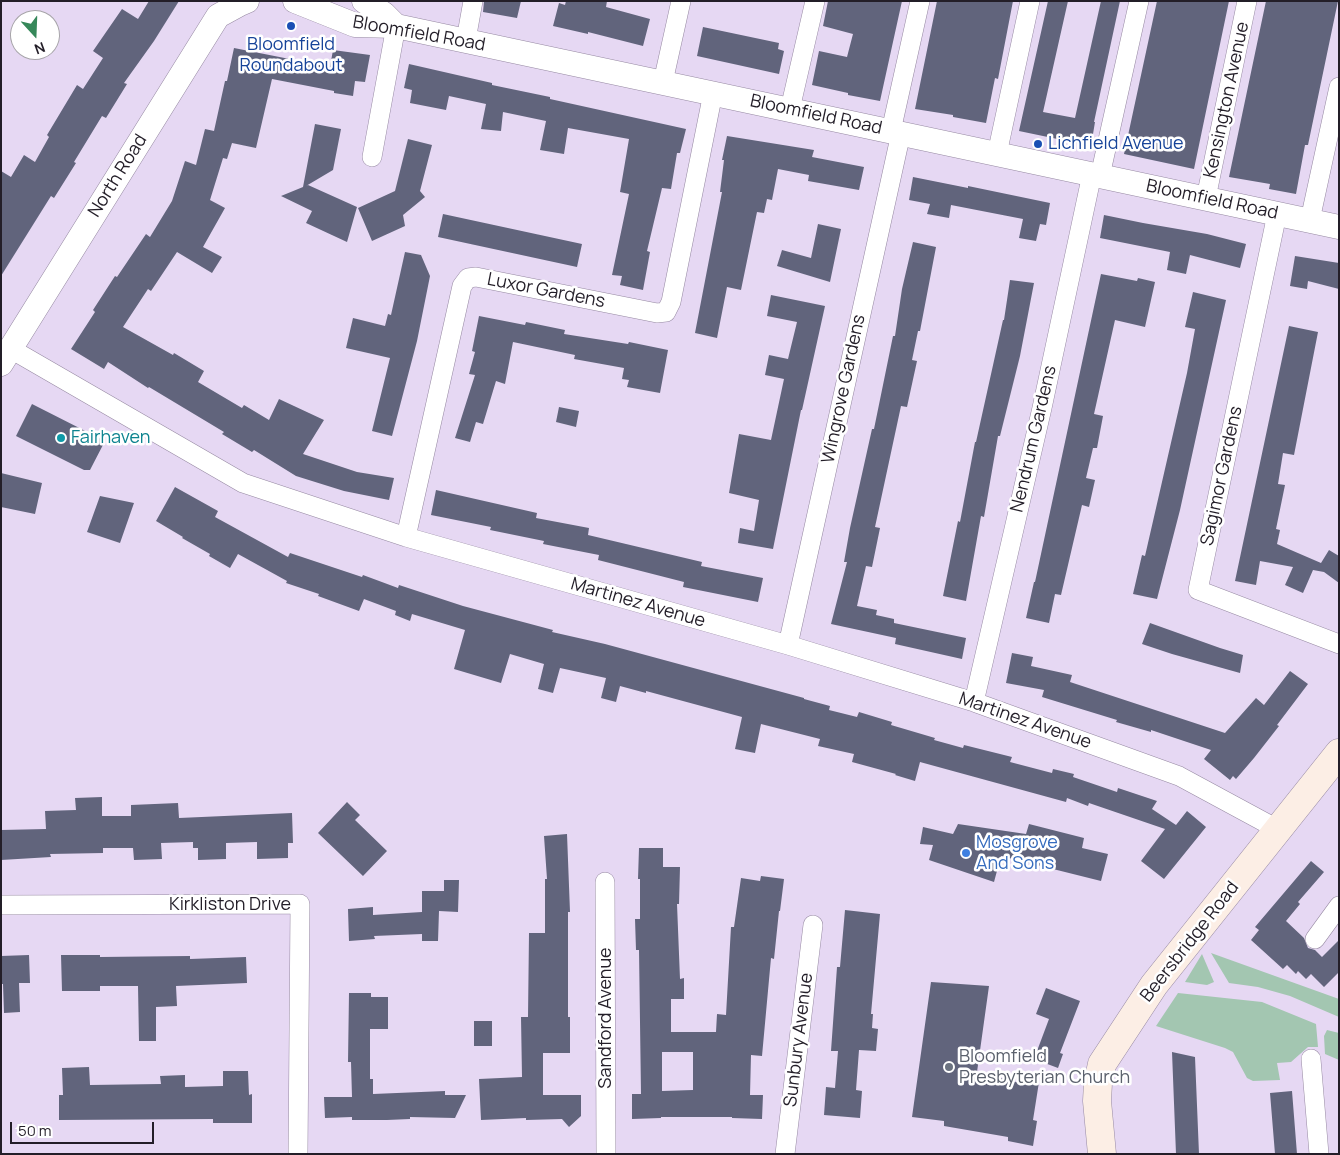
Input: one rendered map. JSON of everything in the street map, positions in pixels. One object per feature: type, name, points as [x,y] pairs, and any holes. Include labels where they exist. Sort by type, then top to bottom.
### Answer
[{"type":"main road","name":"Beersbridge Road","points":[[1102,1154],[1097,1102],[1102,1064],[1154,986],[1339,753]]},
{"type":"street","name":"North Road","points":[[6,356],[221,9],[247,1]]},
{"type":"street","name":"Bloomfield Road","points":[[295,1],[355,25],[396,26],[466,40],[1339,227]]},
{"type":"street","points":[[364,1],[384,14],[396,26],[372,157]]},
{"type":"street","points":[[466,40],[473,1]]},
{"type":"street","points":[[663,82],[681,1]]},
{"type":"street","points":[[790,109],[815,1]]},
{"type":"street","name":"Wingrove Gardens","points":[[788,645],[896,132],[920,1]]},
{"type":"street","points":[[997,154],[1030,1]]},
{"type":"street","name":"Nendrum Gardens","points":[[974,702],[1096,175],[1139,1]]},
{"type":"street","name":"Kensington Avenue","points":[[1206,198],[1247,1]]},
{"type":"street","points":[[1310,220],[1339,87]]},
{"type":"street","name":"Luxor Gardens","points":[[406,537],[462,286],[468,278],[476,277],[656,313],[666,312],[671,302],[713,93]]},
{"type":"street","name":"Sagimor Gardens","points":[[1277,214],[1198,590],[1339,644]]},
{"type":"street","name":"Martinez Avenue","points":[[6,356],[243,483],[406,537],[788,645],[974,702],[1178,776],[1279,830]]},
{"type":"street","name":"Sandford Avenue","points":[[605,882],[606,1154]]},
{"type":"street","name":"Kirkliston Drive","points":[[1,905],[300,904],[298,1154]]},
{"type":"street","points":[[1315,940],[1339,906]]},
{"type":"street","name":"Sunbury Avenue","points":[[785,1154],[813,925]]},
{"type":"street","points":[[1311,1059],[1319,1154]]},
{"type":"green space","points":[[1211,953],[1339,999],[1339,1017],[1290,996],[1258,987],[1229,983]]},
{"type":"green space","points":[[1202,954],[1214,982],[1207,985],[1185,982]]},
{"type":"green space","points":[[1178,993],[1262,1002],[1316,1024],[1318,1047],[1308,1047],[1291,1062],[1277,1063],[1280,1080],[1253,1081],[1247,1078],[1233,1052],[1156,1026]]},
{"type":"green space","points":[[1327,1030],[1339,1033],[1339,1060],[1325,1054],[1324,1036]]},
{"type":"building","points":[[149,1],[179,1],[154,41],[124,83],[127,84],[106,118],[102,116],[54,198],[51,196],[1,276],[1,171],[11,177],[24,155],[35,162],[49,137],[47,135],[77,85],[83,89],[103,58],[93,51],[122,9],[138,19]]},
{"type":"building","points":[[484,1],[521,1],[517,18],[483,12]]},
{"type":"building","points":[[566,1],[607,1],[606,7],[650,19],[643,46],[588,32],[588,34],[553,26],[559,3],[565,5]]},
{"type":"building","points":[[828,1],[902,1],[880,101],[812,85],[819,51],[847,57],[853,34],[823,26]]},
{"type":"building","points":[[937,1],[1013,1],[998,79],[995,78],[986,123],[915,109]]},
{"type":"building","points":[[1048,1],[1068,1],[1043,112],[1075,118],[1101,1],[1120,1],[1094,122],[1091,146],[1019,131]]},
{"type":"building","points":[[1157,1],[1229,1],[1194,169],[1124,154]]},
{"type":"building","points":[[1266,1],[1338,1],[1308,145],[1305,145],[1296,194],[1269,189],[1270,184],[1229,177]]},
{"type":"building","points":[[703,27],[779,43],[778,49],[784,51],[779,74],[697,56]]},
{"type":"building","points":[[234,48],[330,67],[333,50],[370,55],[365,82],[355,81],[353,96],[272,79],[256,148],[232,143],[227,159],[223,158],[210,200],[225,208],[203,247],[222,257],[212,273],[177,252],[151,291],[148,289],[123,327],[204,371],[198,382],[242,408],[244,405],[269,420],[279,399],[324,420],[303,454],[357,472],[394,478],[389,500],[344,491],[296,476],[254,450],[252,452],[222,434],[224,432],[148,388],[108,362],[104,369],[71,349],[115,276],[117,277],[146,234],[150,237],[172,201],[185,161],[196,165],[205,129],[214,131]]},
{"type":"building","points":[[409,64],[492,83],[492,85],[550,97],[550,99],[686,129],[680,153],[677,153],[671,189],[662,188],[647,251],[650,252],[643,290],[620,285],[622,276],[612,275],[629,194],[620,192],[629,139],[568,128],[564,154],[540,150],[546,121],[503,112],[501,131],[481,129],[486,104],[449,96],[446,110],[410,103],[412,90],[404,88]]},
{"type":"building","points":[[315,124],[341,129],[333,170],[306,186],[308,185],[357,207],[347,242],[306,223],[312,211],[281,196],[303,187]]},
{"type":"building","points":[[727,136],[814,150],[812,157],[864,167],[859,190],[808,181],[809,175],[778,169],[772,200],[767,199],[764,213],[757,212],[741,290],[727,287],[717,338],[695,333],[722,192],[720,192],[724,160],[722,160]]},
{"type":"building","points":[[408,139],[432,145],[420,191],[425,197],[403,215],[405,226],[372,241],[358,208],[395,191]]},
{"type":"building","points":[[913,177],[1050,203],[1046,225],[1040,224],[1036,241],[1019,238],[1023,219],[951,205],[949,218],[927,214],[930,204],[909,200]]},
{"type":"building","points":[[443,214],[582,244],[577,267],[438,237]]},
{"type":"building","points":[[1104,215],[1207,234],[1246,244],[1240,268],[1190,255],[1186,274],[1167,270],[1170,252],[1100,238]]},
{"type":"building","points":[[818,224],[841,229],[830,282],[777,266],[782,250],[811,258]]},
{"type":"building","points":[[913,242],[936,247],[920,331],[918,331],[912,360],[917,361],[907,407],[901,406],[875,527],[880,528],[872,567],[866,566],[857,606],[877,610],[876,615],[894,619],[894,623],[966,638],[962,659],[895,644],[896,638],[831,624],[847,562],[844,562],[850,528],[872,429],[874,429],[893,336],[895,336],[902,289]]},
{"type":"building","points":[[405,252],[421,255],[430,276],[417,341],[392,436],[372,431],[390,358],[346,348],[353,318],[385,326],[388,314],[391,315]]},
{"type":"building","points":[[1295,256],[1339,263],[1339,289],[1308,281],[1307,289],[1290,286]]},
{"type":"building","points":[[1101,274],[1137,281],[1138,278],[1155,282],[1145,327],[1115,320],[1094,414],[1103,416],[1097,448],[1093,448],[1086,478],[1095,480],[1089,507],[1082,505],[1061,595],[1055,594],[1049,623],[1026,618]]},
{"type":"building","points":[[1010,280],[1034,283],[1020,356],[1000,436],[998,436],[984,517],[981,516],[966,601],[943,596],[958,521],[960,522],[975,442],[1004,320]]},
{"type":"building","points":[[1193,292],[1226,300],[1180,510],[1157,599],[1133,594],[1142,555],[1145,556],[1187,373],[1195,329],[1185,327]]},
{"type":"building","points":[[771,295],[825,306],[801,410],[773,549],[738,543],[740,528],[754,531],[759,500],[729,493],[739,434],[771,440],[784,379],[765,375],[769,355],[788,359],[797,322],[767,316]]},
{"type":"building","points":[[479,316],[525,325],[526,322],[565,330],[564,334],[628,344],[629,342],[668,350],[660,393],[627,387],[629,380],[622,379],[624,368],[574,359],[575,355],[513,342],[505,384],[496,381],[483,424],[476,422],[470,442],[455,438],[475,375],[469,374],[475,352],[472,351]]},
{"type":"building","points":[[1289,326],[1318,332],[1294,455],[1283,453],[1278,484],[1285,485],[1276,529],[1280,530],[1277,544],[1321,563],[1329,550],[1339,556],[1339,583],[1324,572],[1313,570],[1303,593],[1285,585],[1293,567],[1260,561],[1256,585],[1235,581]]},
{"type":"building","name":"Fairhaven","points":[[32,404],[105,441],[90,470],[84,470],[16,436]]},
{"type":"building","points":[[559,407],[579,411],[576,427],[556,422]]},
{"type":"building","points":[[1,473],[42,483],[35,514],[1,507]]},
{"type":"building","points":[[175,487],[218,511],[215,517],[288,557],[290,553],[362,577],[363,575],[398,588],[399,585],[463,606],[553,630],[552,632],[605,644],[804,698],[830,706],[829,710],[857,717],[859,712],[892,722],[891,725],[935,738],[934,740],[963,748],[964,745],[1012,757],[1010,762],[1052,773],[1053,769],[1074,774],[1073,777],[1117,792],[1118,788],[1157,801],[1152,809],[1176,825],[1187,811],[1206,827],[1164,879],[1141,861],[1165,829],[1089,803],[1088,806],[1067,798],[1066,802],[920,762],[915,781],[852,762],[854,754],[818,746],[820,739],[761,724],[755,753],[735,749],[742,717],[646,691],[646,693],[620,686],[616,702],[601,698],[606,678],[560,668],[553,693],[538,689],[544,664],[510,654],[501,683],[454,669],[465,630],[412,614],[410,621],[395,615],[396,611],[364,599],[359,611],[318,596],[319,594],[286,583],[287,581],[238,554],[230,568],[209,556],[210,554],[156,521]]},
{"type":"building","points":[[436,490],[537,513],[536,518],[589,528],[588,535],[702,562],[701,566],[763,578],[758,602],[683,587],[684,582],[598,560],[599,555],[543,544],[544,541],[490,530],[491,527],[431,515]]},
{"type":"building","points":[[100,496],[134,503],[120,543],[87,532]]},
{"type":"building","points":[[1150,623],[1243,655],[1240,673],[1142,644]]},
{"type":"building","points":[[1012,653],[1033,657],[1031,666],[1072,675],[1070,682],[1225,733],[1256,698],[1264,705],[1290,671],[1308,684],[1254,758],[1236,779],[1233,776],[1230,780],[1204,759],[1211,750],[1151,730],[1151,732],[1116,722],[1117,720],[1042,697],[1044,690],[1006,683]]},
{"type":"building","points":[[102,797],[102,816],[131,816],[131,805],[178,803],[179,818],[292,813],[293,843],[288,843],[288,858],[257,859],[257,842],[226,843],[226,859],[198,860],[198,848],[193,848],[193,842],[161,843],[162,859],[134,860],[133,848],[103,848],[103,853],[50,854],[51,857],[1,860],[1,830],[46,829],[45,811],[76,810],[75,798]]},
{"type":"building","points":[[347,802],[360,815],[355,820],[387,851],[363,876],[318,833]]},
{"type":"building","points":[[958,824],[1026,834],[1029,824],[1084,838],[1082,848],[1108,854],[1101,881],[1001,856],[994,882],[929,860],[933,845],[920,844],[923,827],[953,834]]},
{"type":"building","points":[[567,834],[570,912],[568,912],[568,1017],[570,1017],[570,1053],[543,1053],[543,1095],[581,1095],[581,1116],[569,1127],[562,1119],[481,1120],[479,1079],[522,1077],[521,1017],[528,1017],[529,933],[545,933],[545,879],[547,879],[544,836]]},
{"type":"building","points":[[639,848],[663,848],[663,867],[680,867],[679,904],[677,904],[680,979],[684,978],[684,999],[671,999],[671,1032],[716,1032],[717,1014],[726,1015],[731,927],[734,927],[741,878],[760,881],[761,876],[784,879],[774,959],[771,958],[762,1056],[751,1055],[750,1095],[763,1095],[762,1119],[661,1117],[632,1119],[632,1094],[641,1094],[639,950],[636,950],[635,919],[640,919],[640,879],[638,879]],"holes":[[[662,1052],[693,1052],[693,1090],[662,1091]]]},
{"type":"building","points":[[1311,861],[1324,872],[1298,902],[1300,904],[1286,921],[1304,938],[1308,948],[1315,950],[1322,957],[1339,940],[1339,972],[1324,987],[1311,974],[1306,979],[1298,971],[1296,974],[1287,965],[1283,969],[1251,940],[1259,930],[1255,927]]},
{"type":"building","points":[[444,880],[459,880],[458,912],[439,911],[438,941],[422,941],[422,934],[374,936],[375,939],[349,941],[348,909],[373,907],[373,915],[422,912],[422,891],[444,891]]},
{"type":"building","points":[[845,910],[880,914],[871,1014],[873,1014],[872,1028],[878,1029],[876,1051],[859,1050],[856,1090],[862,1091],[860,1118],[824,1115],[826,1087],[835,1088],[838,1051],[831,1051],[837,967],[840,967]]},
{"type":"building","points":[[29,955],[30,983],[19,983],[20,1012],[4,1013],[1,956]]},
{"type":"building","points":[[61,955],[100,955],[100,957],[190,956],[190,959],[246,957],[247,983],[176,986],[177,1006],[156,1007],[156,1041],[139,1041],[138,986],[100,986],[100,991],[62,991]]},
{"type":"building","name":"Bloomfield Presbyterian Church","points":[[931,982],[989,986],[977,1072],[1020,1083],[1021,1079],[1039,1082],[1033,1120],[1037,1121],[1033,1146],[1008,1141],[1008,1137],[944,1126],[944,1121],[912,1117]]},
{"type":"building","points":[[1046,988],[1080,1001],[1060,1053],[1063,1054],[1058,1068],[1034,1059],[1049,1019],[1036,1014]]},
{"type":"building","points":[[349,993],[371,993],[371,997],[388,997],[388,1029],[370,1029],[370,1079],[373,1079],[373,1094],[445,1091],[445,1095],[466,1095],[455,1118],[410,1117],[410,1119],[352,1120],[352,1117],[325,1118],[324,1097],[352,1097],[351,1062],[348,1062]]},
{"type":"building","points":[[474,1021],[492,1021],[492,1046],[474,1046]]},
{"type":"building","points":[[1172,1052],[1195,1057],[1199,1154],[1176,1154]]},
{"type":"building","points":[[89,1067],[90,1085],[161,1084],[160,1076],[185,1075],[185,1087],[223,1086],[223,1071],[248,1071],[249,1095],[252,1094],[252,1123],[213,1123],[213,1119],[59,1120],[59,1095],[63,1095],[62,1068]]},
{"type":"building","points":[[1292,1091],[1297,1154],[1275,1154],[1270,1093]]},
{"type":"place","name":"Bloomfield Roundabout","points":[[291,26]]},
{"type":"place","name":"Lichfield Avenue","points":[[1038,144]]},
{"type":"place","name":"Fairhaven","points":[[61,438]]},
{"type":"place","name":"Mosgrove And Sons","points":[[966,853]]},
{"type":"place","name":"Bloomfield Presbyterian Church","points":[[949,1067]]}]
